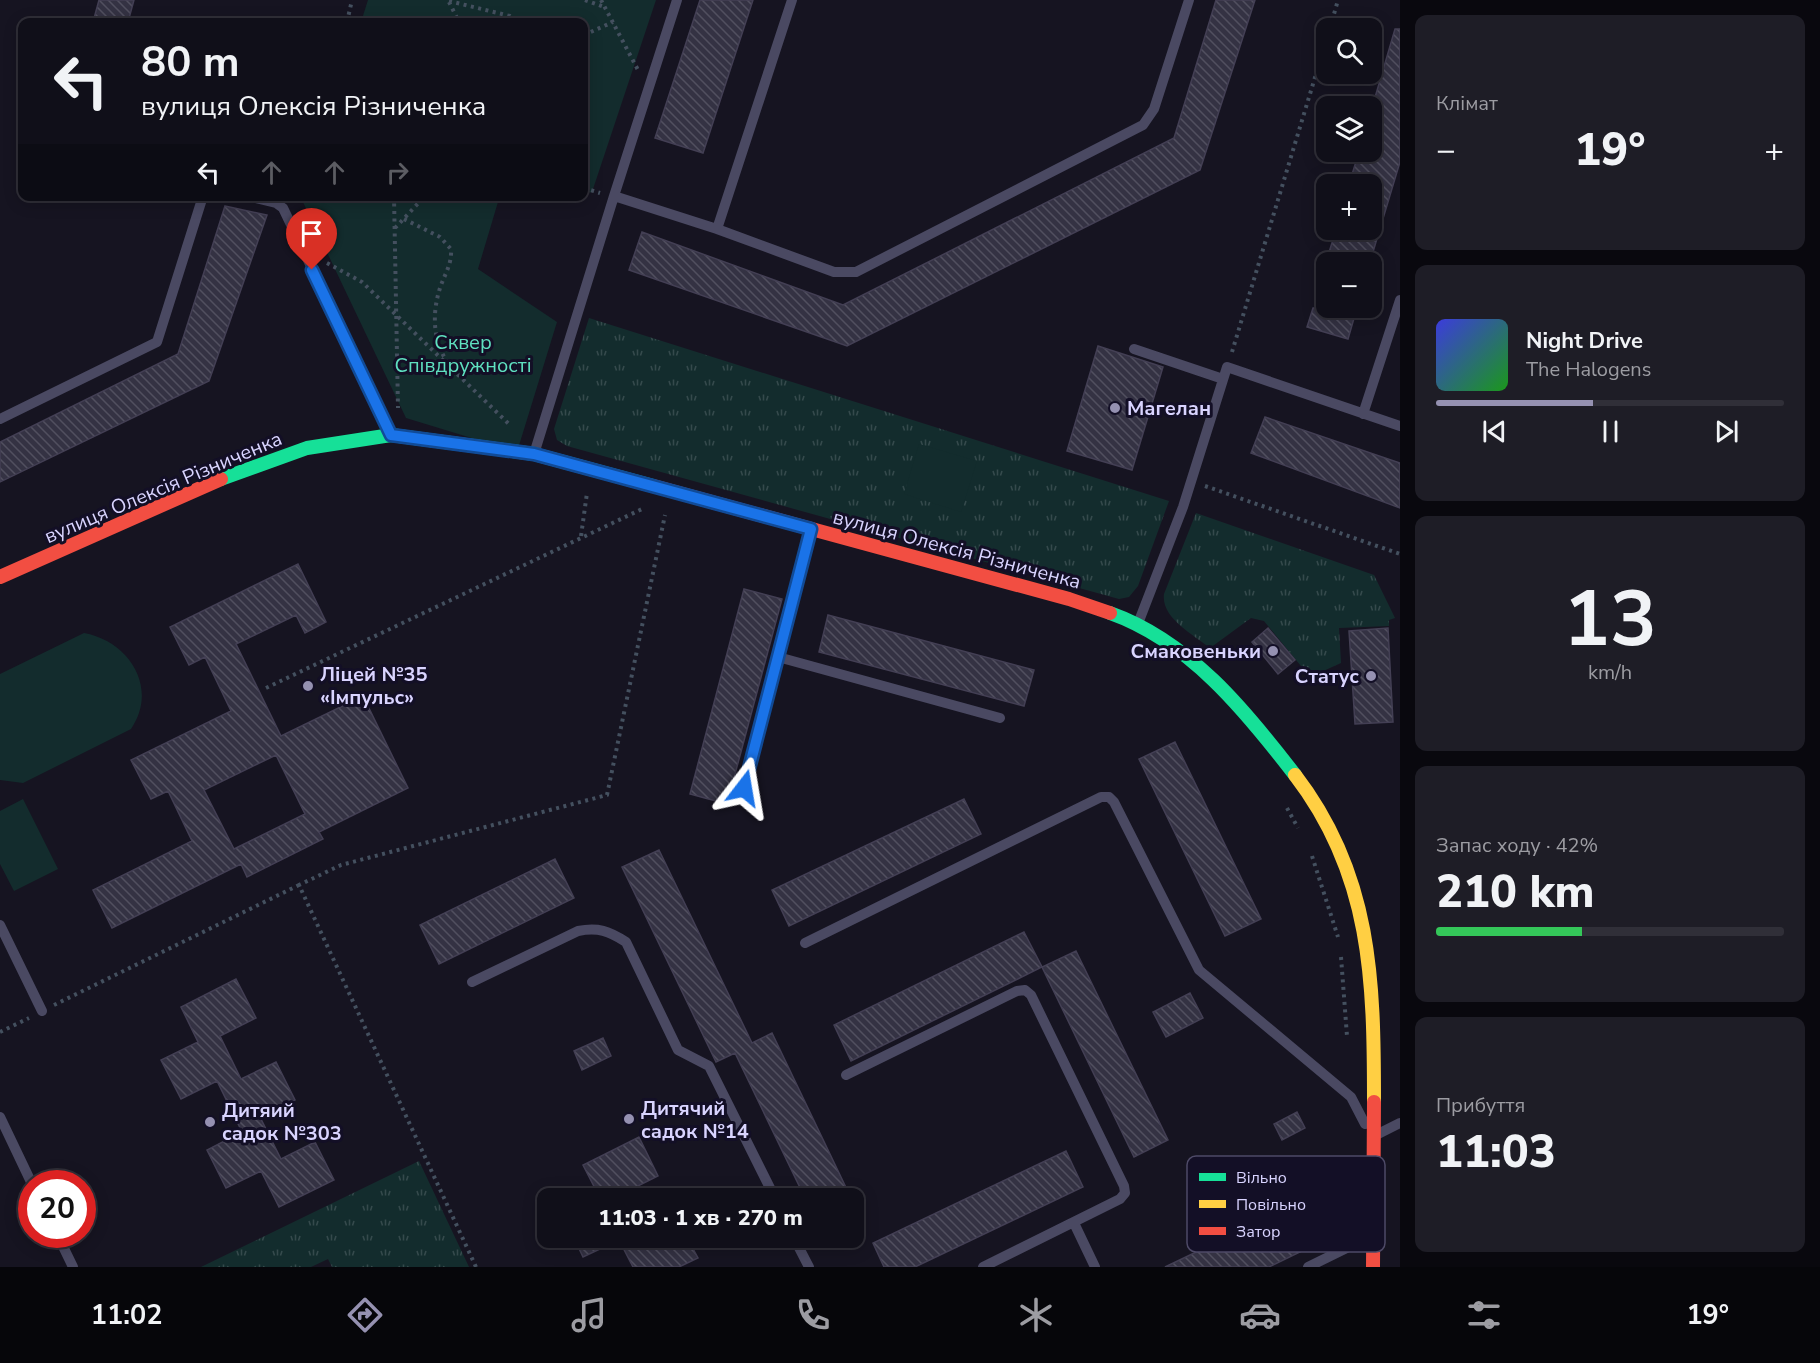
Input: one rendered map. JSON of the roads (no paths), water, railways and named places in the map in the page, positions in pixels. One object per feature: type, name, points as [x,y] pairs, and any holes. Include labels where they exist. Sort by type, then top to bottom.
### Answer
[{"type":"street","name":"вулиця Олексія Різниченка","points":[[0,577],[244,469],[307,448],[391,435],[536,449],[811,529],[1069,599],[1138,623],[1203,668],[1267,738],[1313,798],[1342,854],[1362,916],[1371,970],[1374,1026],[1372,1156]]},
{"type":"lane","points":[[536,449],[677,0]]},
{"type":"lane","points":[[717,229],[792,0]]},
{"type":"lane","points":[[614,196],[717,229],[834,272],[856,272],[1143,125],[1154,110],[1189,0]]},
{"type":"lane","points":[[0,419],[157,342],[201,201]]},
{"type":"lane","points":[[265,201],[280,205],[391,435]]},
{"type":"lane","points":[[1363,414],[1400,300]]},
{"type":"lane","points":[[1134,349],[1223,380]]},
{"type":"lane","points":[[1138,623],[1191,481],[1227,367],[1400,426]]},
{"type":"lane","points":[[744,788],[811,529]]},
{"type":"lane","points":[[778,657],[1000,718]]},
{"type":"lane","points":[[805,943],[1090,802],[1108,797],[1114,802],[1199,970],[1351,1097],[1372,1137],[1400,1123]]},
{"type":"lane","points":[[0,925],[42,1011]]},
{"type":"lane","points":[[472,982],[578,931],[593,928],[610,931],[626,942],[678,1050],[709,1066],[770,1188]]},
{"type":"lane","points":[[846,1075],[1017,991],[1025,990],[1031,996],[1124,1186],[1125,1193],[1120,1199],[1074,1223],[983,1267]]},
{"type":"lane","points":[[0,1117],[25,1170]]},
{"type":"lane","points":[[1074,1223],[1095,1267]]},
{"type":"lane","points":[[64,1248],[73,1267]]},
{"type":"lane","points":[[799,1248],[809,1267]]},
{"type":"lane","points":[[1308,1267],[1338,1252]]},
{"type":"place","name":"Магелан","points":[[1115,408]]},
{"type":"place","name":"Смаковеньки","points":[[1273,651]]},
{"type":"place","name":"Статус","points":[[1371,676]]},
{"type":"place","name":"Ліцей №35 «Імпульс»","points":[[308,686]]},
{"type":"place","name":"Дитячий садок №14","points":[[629,1119]]},
{"type":"place","name":"Дитяий садок №303","points":[[210,1122]]},
{"type":"park label","name":"Сквер Співдружності","points":[[463,354]]}]
